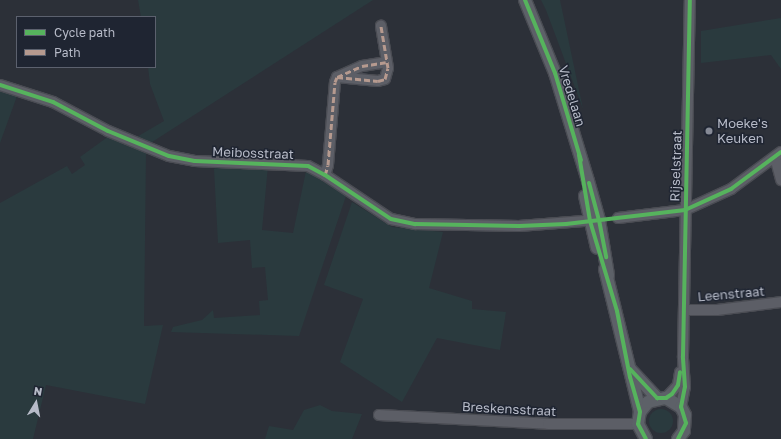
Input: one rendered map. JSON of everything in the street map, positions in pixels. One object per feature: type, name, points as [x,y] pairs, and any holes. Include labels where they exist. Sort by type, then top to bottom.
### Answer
[{"type":"main road","name":"Vredelaan","points":[[524,0],[555,73],[579,155],[630,369],[630,377],[640,412]]},
{"type":"main road","name":"Vredelaan","points":[[630,369],[661,398],[681,407]]},
{"type":"main road","points":[[646,439],[638,424],[640,412],[648,402],[661,398]]},
{"type":"main road","points":[[678,439],[686,423],[681,407]]},
{"type":"street","name":"Rijselstraat","points":[[681,407],[685,386],[683,356],[690,0]]},
{"type":"street","points":[[337,77],[378,81],[385,78],[388,68],[381,26]]},
{"type":"street","points":[[325,175],[328,164],[334,82],[337,77],[362,66],[386,62]]},
{"type":"street","name":"Meibosstraat","points":[[0,85],[53,102],[108,131],[169,156],[195,161],[288,163],[308,166],[325,175],[390,219],[415,224],[519,226],[594,220]]},
{"type":"street","points":[[618,218],[685,210],[731,188],[778,154],[781,180]]},
{"type":"street","name":"Leenstraat","points":[[684,310],[717,310],[781,302]]},
{"type":"street","name":"Rijselstraat","points":[[661,398],[678,385],[683,356]]},
{"type":"street","name":"Breskensstraat","points":[[379,415],[548,424],[638,424]]},
{"type":"shaded area","points":[[138,0],[373,0],[149,144],[135,138],[164,121],[150,84],[148,68],[156,68],[156,16],[141,16]]},
{"type":"shaded area","points":[[541,0],[560,0],[583,109],[546,10]]},
{"type":"shaded area","points":[[781,18],[781,69],[771,55],[701,63],[701,31]]},
{"type":"shaded area","points":[[0,90],[17,96],[0,143]]},
{"type":"shaded area","points":[[109,136],[146,153],[144,326],[163,325],[145,404],[46,385],[33,439],[0,439],[0,203],[67,166],[72,174],[85,165],[80,157]]},
{"type":"shaded area","points":[[218,166],[268,166],[262,230],[293,233],[306,171],[318,176],[346,196],[299,336],[171,332],[173,327],[202,320],[213,310],[214,318],[260,315],[259,301],[268,300],[265,267],[252,268],[250,240],[218,243],[214,169]]},
{"type":"shaded area","points":[[352,202],[392,227],[443,232],[429,288],[472,301],[472,309],[506,312],[500,350],[437,338],[402,402],[340,362],[363,299],[324,285]]},
{"type":"shaded area","points":[[320,405],[332,411],[362,414],[352,439],[265,439],[269,426],[293,430],[304,410]]},
{"type":"shaded area","points":[[661,409],[670,412],[673,421],[670,430],[661,433],[652,430],[649,421],[652,412]]},
{"type":"marked path","points":[[325,175],[328,165],[335,82],[337,77],[378,81],[385,79],[388,68],[381,26]]},
{"type":"marked path","points":[[337,77],[362,66],[386,62]]},
{"type":"cycle path","points":[[525,0],[555,73],[581,160]]},
{"type":"cycle path","points":[[678,439],[686,423],[681,407],[685,387],[683,356],[690,0]]},
{"type":"cycle path","points":[[0,85],[53,102],[108,131],[169,156],[195,161],[308,166],[325,175],[391,219],[415,224],[519,226],[566,224],[685,210],[731,189],[781,152]]},
{"type":"cycle path","points":[[579,155],[590,221],[617,311],[630,377],[640,412],[638,424],[646,439]]},
{"type":"cycle path","points":[[589,183],[599,220],[606,257]]},
{"type":"cycle path","points":[[630,369],[657,398],[666,398],[672,394],[678,385],[680,372]]},
{"type":"place","name":"Moeke's Keuken","points":[[709,131]]}]
